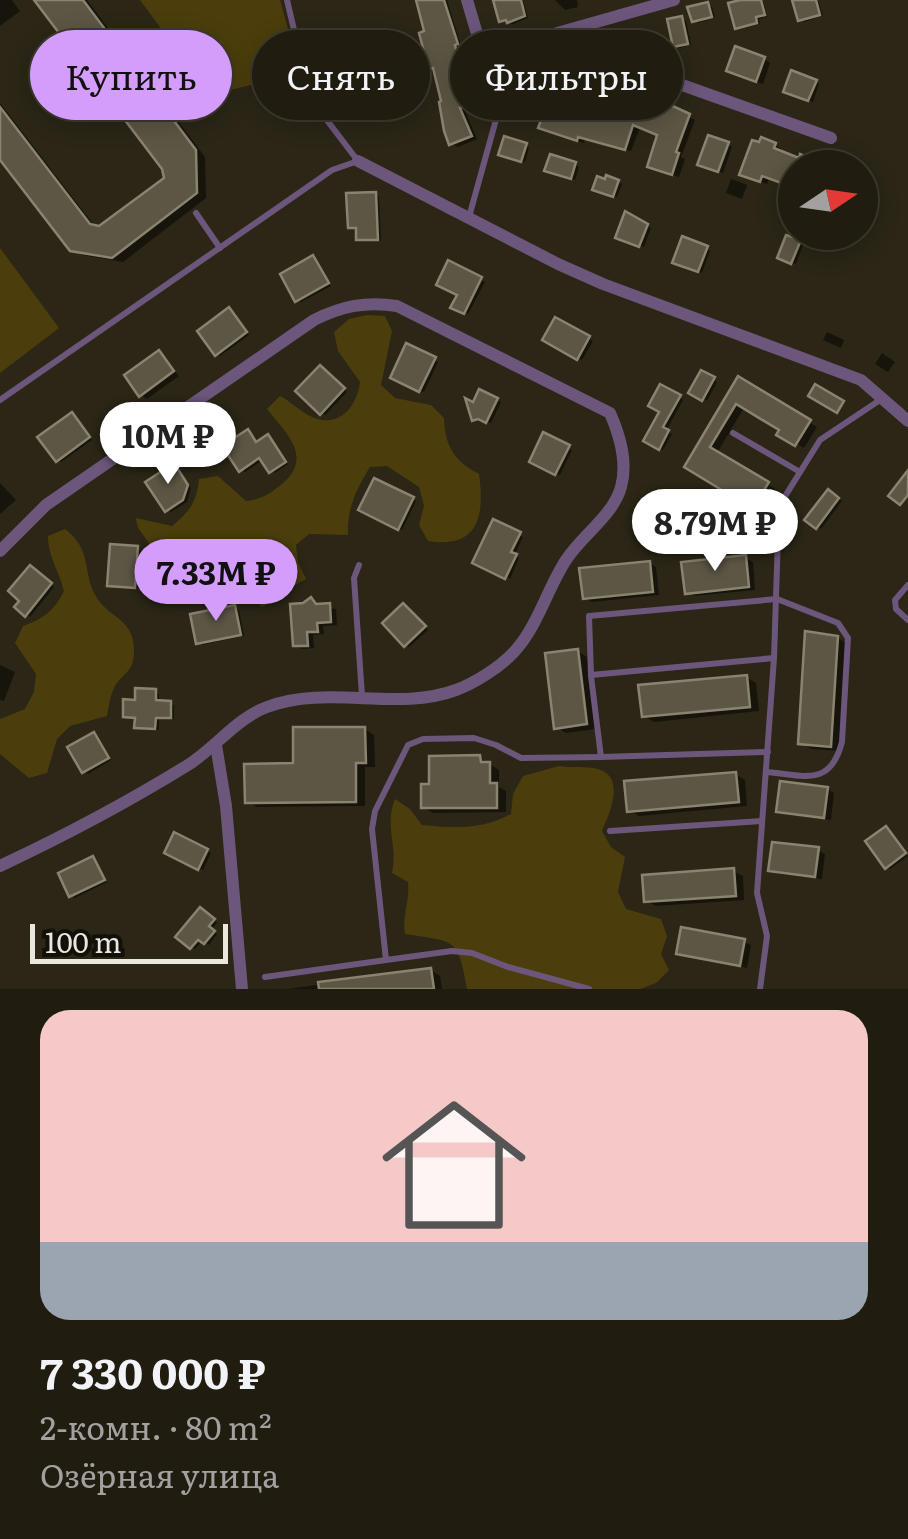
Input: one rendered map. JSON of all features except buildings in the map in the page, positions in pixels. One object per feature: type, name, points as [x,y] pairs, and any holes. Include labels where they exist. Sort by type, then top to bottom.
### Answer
[{"type":"street","points":[[467,0],[476,30]]},
{"type":"street","points":[[571,30],[674,0]]},
{"type":"street","points":[[683,85],[831,138]]},
{"type":"street","points":[[358,161],[604,284],[862,380],[908,421]]},
{"type":"street","points":[[0,551],[46,505],[314,320],[352,305],[374,302],[397,306],[610,413],[620,435],[624,462],[621,488],[610,508],[566,560],[513,653],[457,690],[429,696],[294,700],[268,707],[247,717],[216,745],[128,798],[0,866]]},
{"type":"street","points":[[216,745],[226,806],[242,989]]},
{"type":"lane","points":[[0,400],[332,170],[358,161],[310,98],[287,0]]},
{"type":"lane","points":[[468,218],[496,120]]},
{"type":"lane","points":[[196,213],[220,248]]},
{"type":"lane","points":[[760,989],[767,936],[758,893],[774,658],[779,506],[820,440],[883,398]]},
{"type":"lane","points":[[733,433],[800,472]]},
{"type":"lane","points":[[359,565],[354,578],[362,698]]},
{"type":"lane","points":[[908,585],[895,600],[896,609],[908,620]]},
{"type":"lane","points":[[602,758],[588,616],[777,598],[838,623],[845,630],[848,638],[842,742],[830,770],[820,776],[766,772]]},
{"type":"lane","points":[[591,676],[774,658]]},
{"type":"lane","points":[[386,960],[372,830],[375,812],[408,745],[422,739],[474,738],[521,758],[768,752]]},
{"type":"lane","points":[[610,831],[762,821]]},
{"type":"lane","points":[[266,977],[452,951],[472,952],[508,967],[589,989]]},
{"type":"shaded area","points":[[140,0],[280,0],[288,30],[252,30],[252,85],[232,90],[232,30],[162,30]]},
{"type":"shaded area","points":[[0,248],[59,328],[0,373]]},
{"type":"shaded area","points":[[385,316],[392,331],[381,385],[395,398],[431,405],[444,418],[452,452],[479,474],[479,516],[468,535],[445,542],[428,541],[419,525],[424,506],[419,487],[387,466],[370,467],[353,499],[348,535],[309,534],[296,545],[306,579],[262,607],[249,594],[245,557],[229,549],[187,570],[177,571],[159,559],[136,518],[172,526],[191,506],[199,479],[218,476],[246,501],[266,496],[291,474],[296,464],[294,445],[267,409],[280,396],[318,419],[336,418],[350,408],[360,382],[338,351],[334,332],[349,319]]},
{"type":"shaded area","points":[[65,529],[84,554],[97,598],[131,633],[134,659],[113,689],[107,716],[70,726],[57,739],[47,773],[29,778],[0,754],[0,719],[25,709],[34,692],[36,674],[15,643],[23,626],[47,613],[64,591],[48,536]]},
{"type":"shaded area","points":[[559,766],[593,768],[610,777],[614,794],[602,831],[611,847],[625,857],[618,892],[626,909],[661,919],[667,936],[661,954],[669,970],[656,983],[640,989],[467,989],[460,959],[451,944],[405,934],[408,882],[392,873],[391,818],[395,799],[410,809],[422,825],[479,825],[511,814],[513,794],[523,776]]}]
